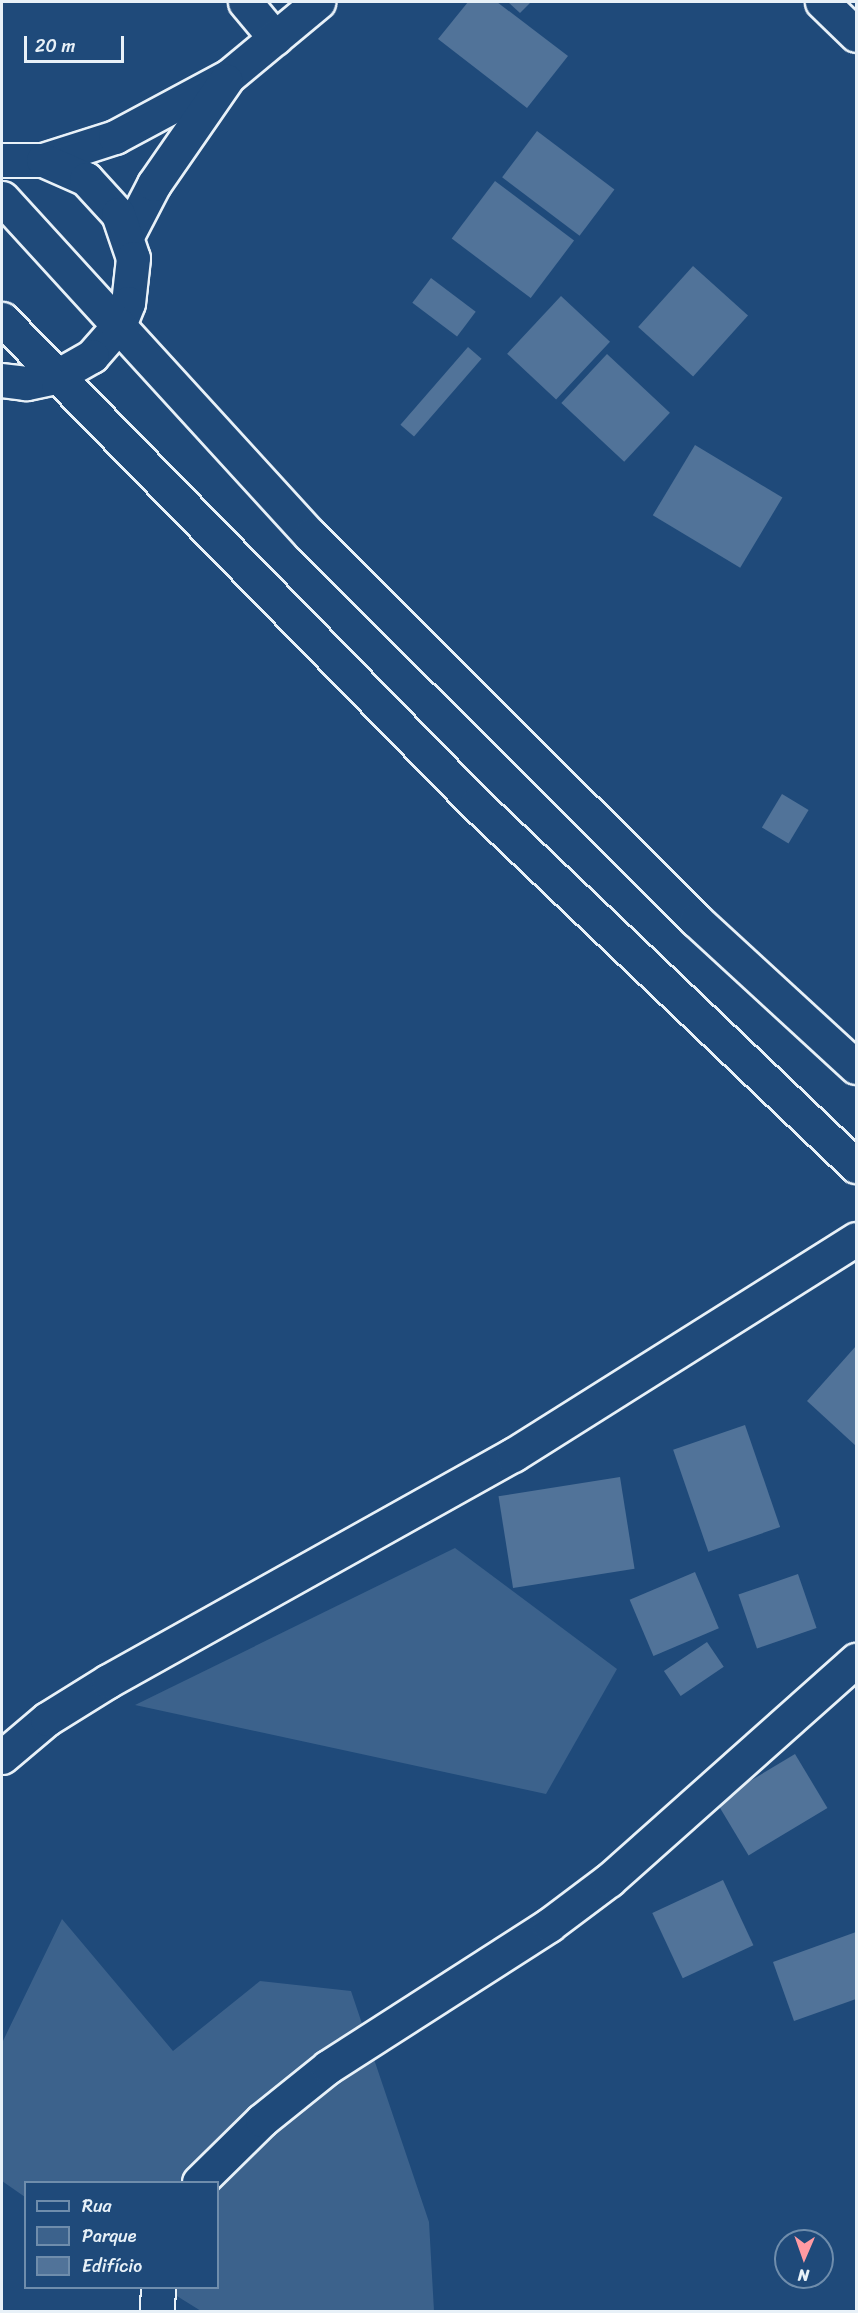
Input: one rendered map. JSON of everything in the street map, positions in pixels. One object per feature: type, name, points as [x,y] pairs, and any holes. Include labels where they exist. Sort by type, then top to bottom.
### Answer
[{"type":"main road","points":[[244,2],[275,39]]},
{"type":"main road","points":[[43,160],[115,137],[229,76],[318,2]]},
{"type":"main road","points":[[822,2],[856,34]]},
{"type":"main road","points":[[127,236],[154,184],[229,76]]},
{"type":"main road","points":[[2,160],[43,160],[65,167],[104,195],[127,236],[132,281],[119,324],[92,356],[55,377],[26,382],[2,380]]},
{"type":"main road","points":[[2,198],[327,551],[696,920],[856,1067]]},
{"type":"main road","points":[[2,319],[55,377],[476,804],[856,1166]]},
{"type":"main road","points":[[2,1757],[47,1719],[108,1681],[513,1455],[856,1239]]},
{"type":"main road","points":[[200,2181],[262,2120],[328,2067],[549,1925],[609,1880],[856,1660]]},
{"type":"main road","points":[[157,2312],[158,2289]]},
{"type":"green space","points":[[455,1548],[617,1669],[546,1794],[135,1705]]},
{"type":"green space","points":[[62,1919],[173,2051],[260,1981],[351,1991],[429,2222],[434,2311],[201,2311],[166,2289],[219,2289],[219,2181],[24,2181],[24,2196],[2,2181],[2,2043]]},
{"type":"building","points":[[468,2],[497,2],[568,56],[527,108],[438,39]]},
{"type":"building","points":[[508,2],[531,2],[520,13]]},
{"type":"building","points":[[537,131],[614,189],[580,236],[502,177]]},
{"type":"building","points":[[495,181],[574,241],[531,298],[452,239]]},
{"type":"building","points":[[693,266],[748,316],[693,376],[638,327]]},
{"type":"building","points":[[431,278],[476,312],[457,336],[412,303]]},
{"type":"building","points":[[561,296],[610,342],[556,399],[507,354]]},
{"type":"building","points":[[468,347],[482,359],[414,437],[400,425]]},
{"type":"building","points":[[607,354],[670,413],[624,462],[561,403]]},
{"type":"building","points":[[695,445],[782,498],[740,568],[653,515]]},
{"type":"building","points":[[782,794],[809,810],[788,843],[762,827]]},
{"type":"building","points":[[856,1346],[856,1446],[807,1401]]},
{"type":"building","points":[[745,1425],[780,1527],[708,1552],[673,1450]]},
{"type":"building","points":[[620,1477],[635,1569],[513,1588],[499,1496]]},
{"type":"building","points":[[695,1572],[719,1628],[653,1656],[630,1600]]},
{"type":"building","points":[[798,1574],[817,1628],[757,1648],[738,1595]]},
{"type":"building","points":[[707,1642],[724,1667],[681,1696],[664,1671]]},
{"type":"building","points":[[795,1754],[827,1808],[749,1855],[716,1801]]},
{"type":"building","points":[[723,1880],[753,1945],[683,1978],[652,1913]]},
{"type":"building","points":[[856,1932],[856,1999],[794,2021],[773,1962]]}]
